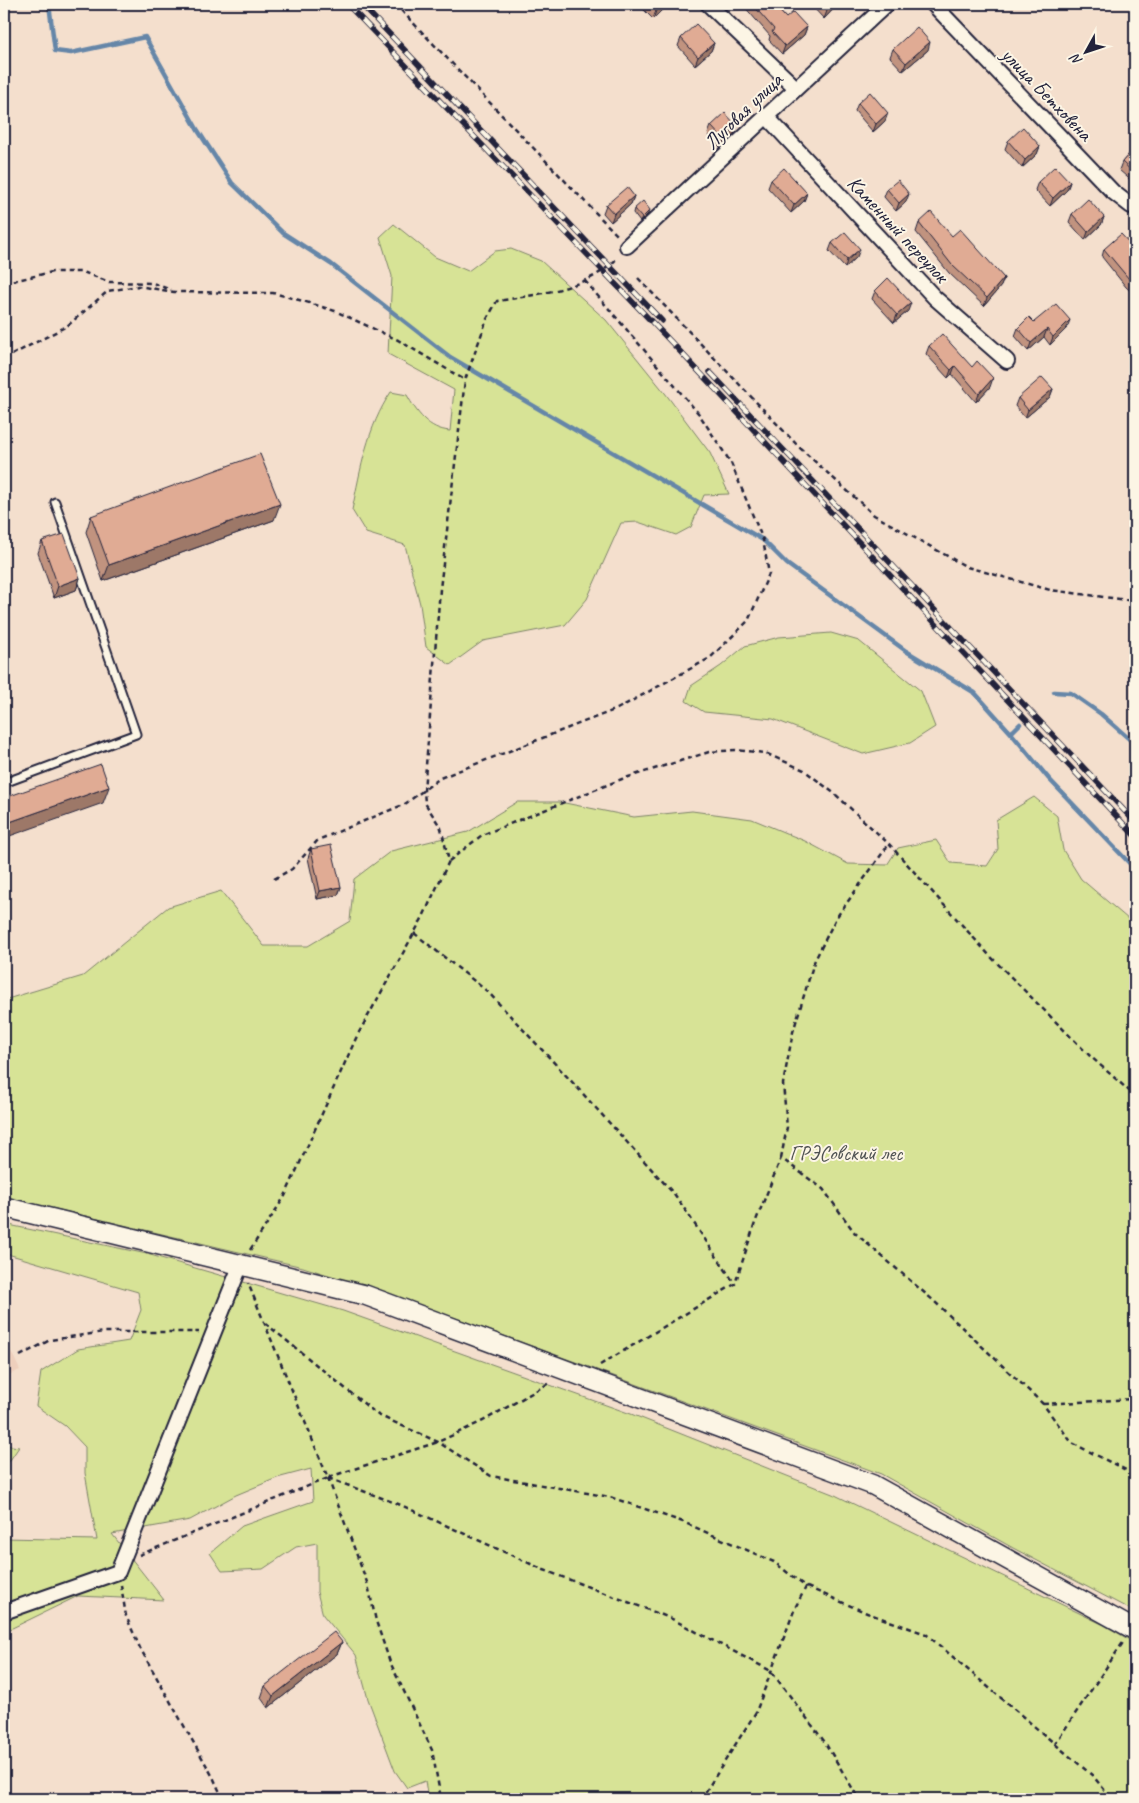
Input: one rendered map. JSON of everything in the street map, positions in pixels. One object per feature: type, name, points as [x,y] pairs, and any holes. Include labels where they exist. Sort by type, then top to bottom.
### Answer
[{"type":"main road","points":[[4,1207],[365,1295],[575,1373],[873,1485],[1134,1629]]},
{"type":"street","points":[[708,4],[796,88]]},
{"type":"street","name":"Луговая улица","points":[[627,246],[887,4]]},
{"type":"street","name":"улица Бетховена","points":[[933,4],[1113,192],[1131,206],[1135,206]]},
{"type":"street","name":"Каменный переулок","points":[[767,117],[935,298],[1007,362]]},
{"type":"street","points":[[4,1612],[118,1572],[241,1264]]},
{"type":"lane","points":[[4,783],[136,734],[55,502]]},
{"type":"path","points":[[395,4],[627,246],[610,267],[585,281],[534,296],[497,300],[487,319],[465,380],[440,589],[424,791],[425,803],[441,828],[449,861]]},
{"type":"path","points":[[4,283],[52,272],[83,272],[109,282],[153,283],[174,292]]},
{"type":"path","points":[[638,278],[800,448],[874,515],[967,567],[1050,590],[1135,602]]},
{"type":"path","points":[[274,879],[292,869],[318,840],[405,804],[440,778],[617,709],[710,658],[748,621],[769,574],[763,540],[731,463],[699,414],[585,281]]},
{"type":"path","points":[[4,359],[67,326],[108,291],[138,286],[174,292],[272,293],[335,311],[398,340],[465,380]]},
{"type":"path","points":[[441,1799],[432,1750],[390,1662],[376,1621],[368,1585],[328,1478],[241,1264],[285,1196],[356,1036],[414,933],[449,861],[482,835],[622,779],[709,752],[736,750],[765,753],[804,770],[835,794],[889,844],[990,956],[1090,1056],[1135,1096]]},
{"type":"path","points":[[137,1556],[328,1478],[438,1442],[575,1373],[736,1284],[755,1222],[781,1158],[787,1127],[783,1084],[793,1032],[814,962],[836,918],[889,844]]},
{"type":"path","points":[[414,933],[488,992],[574,1084],[675,1196],[736,1284]]},
{"type":"path","points":[[781,1158],[824,1189],[855,1233],[934,1301],[1044,1404],[1072,1443],[1128,1471],[1135,1472]]},
{"type":"path","points":[[264,1322],[378,1415],[438,1442],[491,1476],[610,1498],[683,1522],[774,1562],[806,1587],[866,1613],[926,1634],[1093,1776],[1112,1799]]},
{"type":"path","points":[[20,1356],[50,1340],[104,1332],[143,1330],[212,1333]]},
{"type":"path","points":[[1044,1404],[1135,1399]]},
{"type":"path","points":[[328,1478],[401,1505],[544,1570],[670,1618],[771,1671],[824,1741],[859,1799]]},
{"type":"path","points":[[118,1572],[126,1616],[140,1648],[213,1777],[223,1799]]},
{"type":"path","points":[[702,1799],[756,1712],[795,1608],[806,1587]]},
{"type":"path","points":[[1055,1744],[1067,1723],[1134,1629]]},
{"type":"shaded area","points":[[4,1337],[20,1370],[4,1377]]},
{"type":"green space","points":[[394,224],[435,257],[468,271],[495,251],[511,249],[541,261],[606,320],[665,393],[710,453],[729,494],[704,495],[691,527],[676,535],[638,522],[621,523],[587,599],[565,625],[483,641],[450,665],[426,647],[420,604],[405,545],[366,533],[352,510],[370,434],[391,392],[407,395],[424,419],[435,427],[450,431],[454,390],[388,354],[392,276],[380,237]]},
{"type":"green space","points":[[831,633],[859,641],[921,691],[935,727],[910,743],[863,754],[773,719],[704,712],[686,701],[691,686],[721,666],[745,646],[779,637]]},
{"type":"green space","name":"ГРЭСовский лес","points":[[1034,797],[1057,816],[1063,850],[1081,879],[1135,925],[1135,1612],[1013,1548],[881,1474],[398,1297],[303,1267],[4,1197],[4,1000],[83,976],[168,907],[221,891],[264,946],[308,946],[350,921],[354,879],[391,851],[468,832],[517,802],[560,802],[634,817],[692,811],[752,819],[805,841],[848,864],[887,865],[898,848],[936,840],[951,863],[987,866],[998,849],[996,820]]},
{"type":"green space","points":[[4,1224],[147,1254],[343,1311],[631,1414],[835,1495],[1104,1625],[1135,1643],[1135,1799],[428,1799],[425,1781],[407,1788],[395,1771],[368,1699],[356,1655],[323,1615],[317,1592],[317,1543],[296,1547],[263,1569],[222,1571],[210,1553],[242,1526],[313,1501],[311,1469],[277,1478],[236,1495],[190,1520],[112,1534],[164,1600],[78,1596],[4,1632],[4,1538],[97,1540],[85,1473],[85,1447],[65,1426],[36,1406],[41,1372],[78,1349],[129,1341],[141,1310],[138,1292],[4,1253]]},
{"type":"green space","points":[[4,1445],[19,1447],[4,1469]]},
{"type":"building","points":[[649,4],[663,4],[656,11]]},
{"type":"building","points":[[752,4],[773,4],[786,18],[793,12],[807,27],[785,46],[772,32],[774,29]]},
{"type":"building","points":[[820,4],[834,4],[827,11]]},
{"type":"building","points":[[696,24],[714,43],[698,57],[681,38]]},
{"type":"building","points":[[917,27],[930,42],[906,63],[893,49]]},
{"type":"building","points":[[870,92],[888,113],[876,124],[858,103]]},
{"type":"building","points":[[725,113],[737,126],[723,139],[711,126]]},
{"type":"building","points":[[1023,127],[1040,146],[1025,160],[1008,141]]},
{"type":"building","points":[[1135,147],[1135,174],[1122,162]]},
{"type":"building","points":[[1055,166],[1070,182],[1053,198],[1038,182]]},
{"type":"building","points":[[784,168],[807,193],[794,205],[771,180]]},
{"type":"building","points":[[898,180],[909,194],[899,203],[887,189]]},
{"type":"building","points":[[627,187],[634,196],[614,214],[606,205]]},
{"type":"building","points":[[1088,199],[1104,217],[1088,232],[1072,214]]},
{"type":"building","points":[[643,201],[650,210],[642,218],[634,209]]},
{"type":"building","points":[[931,212],[952,236],[960,229],[1004,278],[987,298],[952,265],[919,223]]},
{"type":"building","points":[[845,232],[860,249],[847,260],[832,243]]},
{"type":"building","points":[[1121,234],[1133,247],[1128,252],[1135,258],[1135,284],[1104,249]]},
{"type":"building","points":[[888,278],[911,303],[897,315],[875,291]]},
{"type":"building","points":[[1056,304],[1070,320],[1053,337],[1047,329],[1031,343],[1018,328],[1029,317],[1034,322]]},
{"type":"building","points":[[942,334],[972,367],[977,361],[993,378],[979,394],[955,366],[951,370],[929,346]]},
{"type":"building","points":[[1042,377],[1053,389],[1028,410],[1018,398]]},
{"type":"building","points":[[260,454],[280,504],[109,565],[91,516]]},
{"type":"building","points":[[64,534],[80,578],[58,586],[42,541]]},
{"type":"building","points":[[101,764],[109,787],[4,824],[4,798]]},
{"type":"building","points":[[331,845],[341,887],[320,891],[311,849]]},
{"type":"building","points":[[334,1632],[342,1642],[273,1696],[265,1686]]},
{"type":"waterway","points":[[49,4],[55,51],[71,53],[145,37],[197,129],[232,183],[283,233],[331,264],[450,357],[763,540],[787,564],[906,651],[975,693],[1011,733],[1020,724]]},
{"type":"waterway","points":[[1054,692],[1071,693],[1101,714],[1135,744]]},
{"type":"waterway","points":[[1011,733],[1049,779],[1135,869]]},
{"type":"railway","points":[[347,4],[674,345],[1135,836]]},
{"type":"railway","points":[[361,4],[662,321]]},
{"type":"railway","points":[[710,372],[1135,822]]}]
